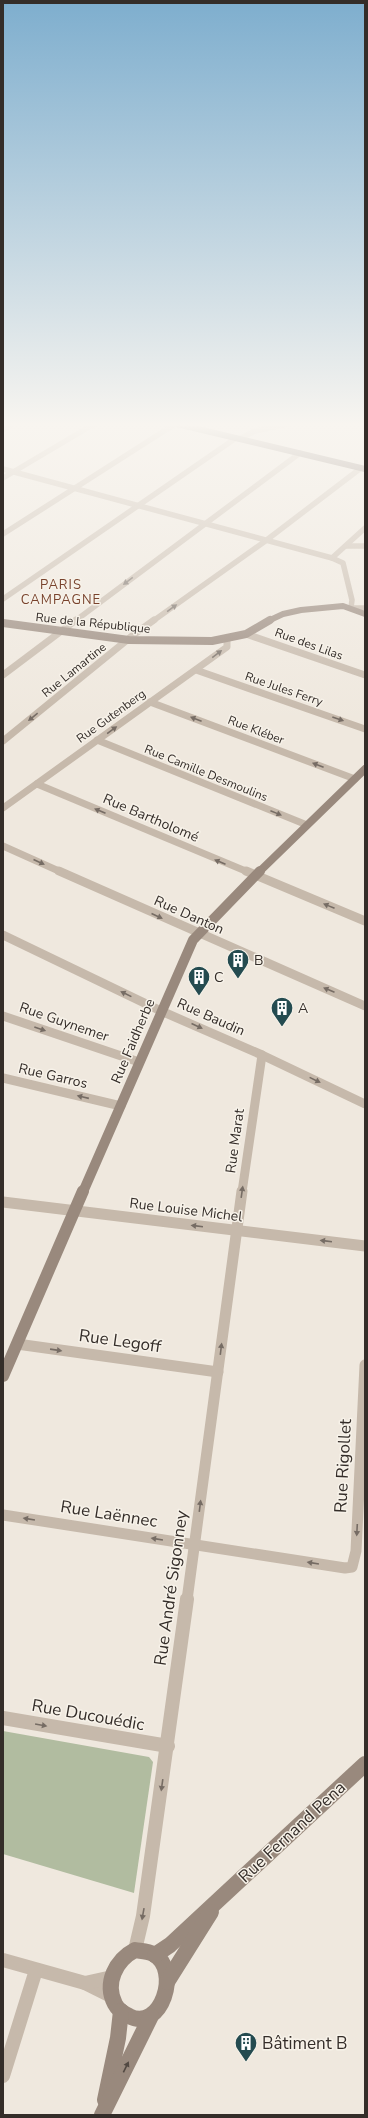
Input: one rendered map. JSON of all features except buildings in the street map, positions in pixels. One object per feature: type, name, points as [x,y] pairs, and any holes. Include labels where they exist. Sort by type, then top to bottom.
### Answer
[{"type":"street","points":[[3,534],[20,523]]},
{"type":"street","points":[[3,599],[114,523]]},
{"type":"street","points":[[200,523],[332,558],[343,563],[352,600],[351,608],[365,608]]},
{"type":"street","name":"Rue Lamartine","points":[[3,741],[129,640],[289,523]]},
{"type":"street","points":[[3,675],[204,524]]},
{"type":"street","points":[[332,558],[365,528]]},
{"type":"street","points":[[346,546],[365,546]]},
{"type":"street","name":"Rue de la République","points":[[3,623],[129,640],[208,642],[227,640],[246,634],[256,627],[283,614],[301,610],[343,606],[365,614]]},
{"type":"street","name":"Rue des Lilas","points":[[246,634],[365,676]]},
{"type":"street","name":"Rue Gutenberg","points":[[3,808],[227,647],[227,640]]},
{"type":"street","name":"Rue Jules Ferry","points":[[196,670],[365,729]]},
{"type":"street","name":"Rue Kléber","points":[[150,702],[355,779]]},
{"type":"street","points":[[3,731],[12,734]]},
{"type":"street","name":"Rue Camille Desmoulins","points":[[97,740],[307,825]]},
{"type":"street","name":"Rue Faidherbe","points":[[3,1376],[161,1011],[198,934],[365,769]]},
{"type":"street","name":"Rue Bartholomé","points":[[37,784],[256,877],[365,921]]},
{"type":"street","name":"Rue Danton","points":[[3,846],[198,934],[365,1006]]},
{"type":"street","name":"Rue Baudin","points":[[3,935],[161,1011],[262,1055],[365,1104]]},
{"type":"street","name":"Rue Guynemer","points":[[3,1016],[139,1062]]},
{"type":"street","name":"Rue Marat","points":[[236,1230],[262,1055]]},
{"type":"street","name":"Rue Garros","points":[[3,1078],[121,1106]]},
{"type":"street","name":"Rue Louise Michel","points":[[3,1202],[365,1246]]},
{"type":"street","name":"Rue André Sigonney","points":[[135,1950],[143,1916],[168,1746],[236,1230]]},
{"type":"street","name":"Rue Legoff","points":[[18,1344],[218,1372]]},
{"type":"street","name":"Rue Rigollet","points":[[352,1567],[356,1552],[365,1365]]},
{"type":"street","name":"Rue Laënnec","points":[[3,1516],[345,1568],[352,1567]]},
{"type":"street","name":"Rue Ducouédic","points":[[3,1718],[168,1746]]},
{"type":"street","name":"Rue Fernand Pena","points":[[155,1955],[170,1945],[365,1764]]},
{"type":"street","name":"Rue Fernand Pena","points":[[167,1982],[219,1900]]},
{"type":"street","points":[[135,1950],[144,1950],[155,1955],[166,1972],[167,1982],[163,2003],[151,2016],[102,2115],[118,2038],[117,2004],[112,1977],[115,1967],[122,1957],[135,1950]]},
{"type":"street","points":[[3,1960],[85,1983],[117,2004],[128,2017],[139,2020],[151,2016]]},
{"type":"street","points":[[3,2076],[36,1970]]},
{"type":"street","points":[[85,1983],[112,1977]]},
{"type":"green space","points":[[3,1731],[149,1757],[153,1762],[134,1893],[3,1854]]},
{"type":"place","name":"B","points":[[238,980]]},
{"type":"place","name":"C","points":[[199,996]]},
{"type":"place","name":"A","points":[[282,1028]]},
{"type":"place","name":"Bâtiment B","points":[[246,2062]]},
{"type":"district","name":"PARIS CAMPAGNE","points":[[61,592]]}]
